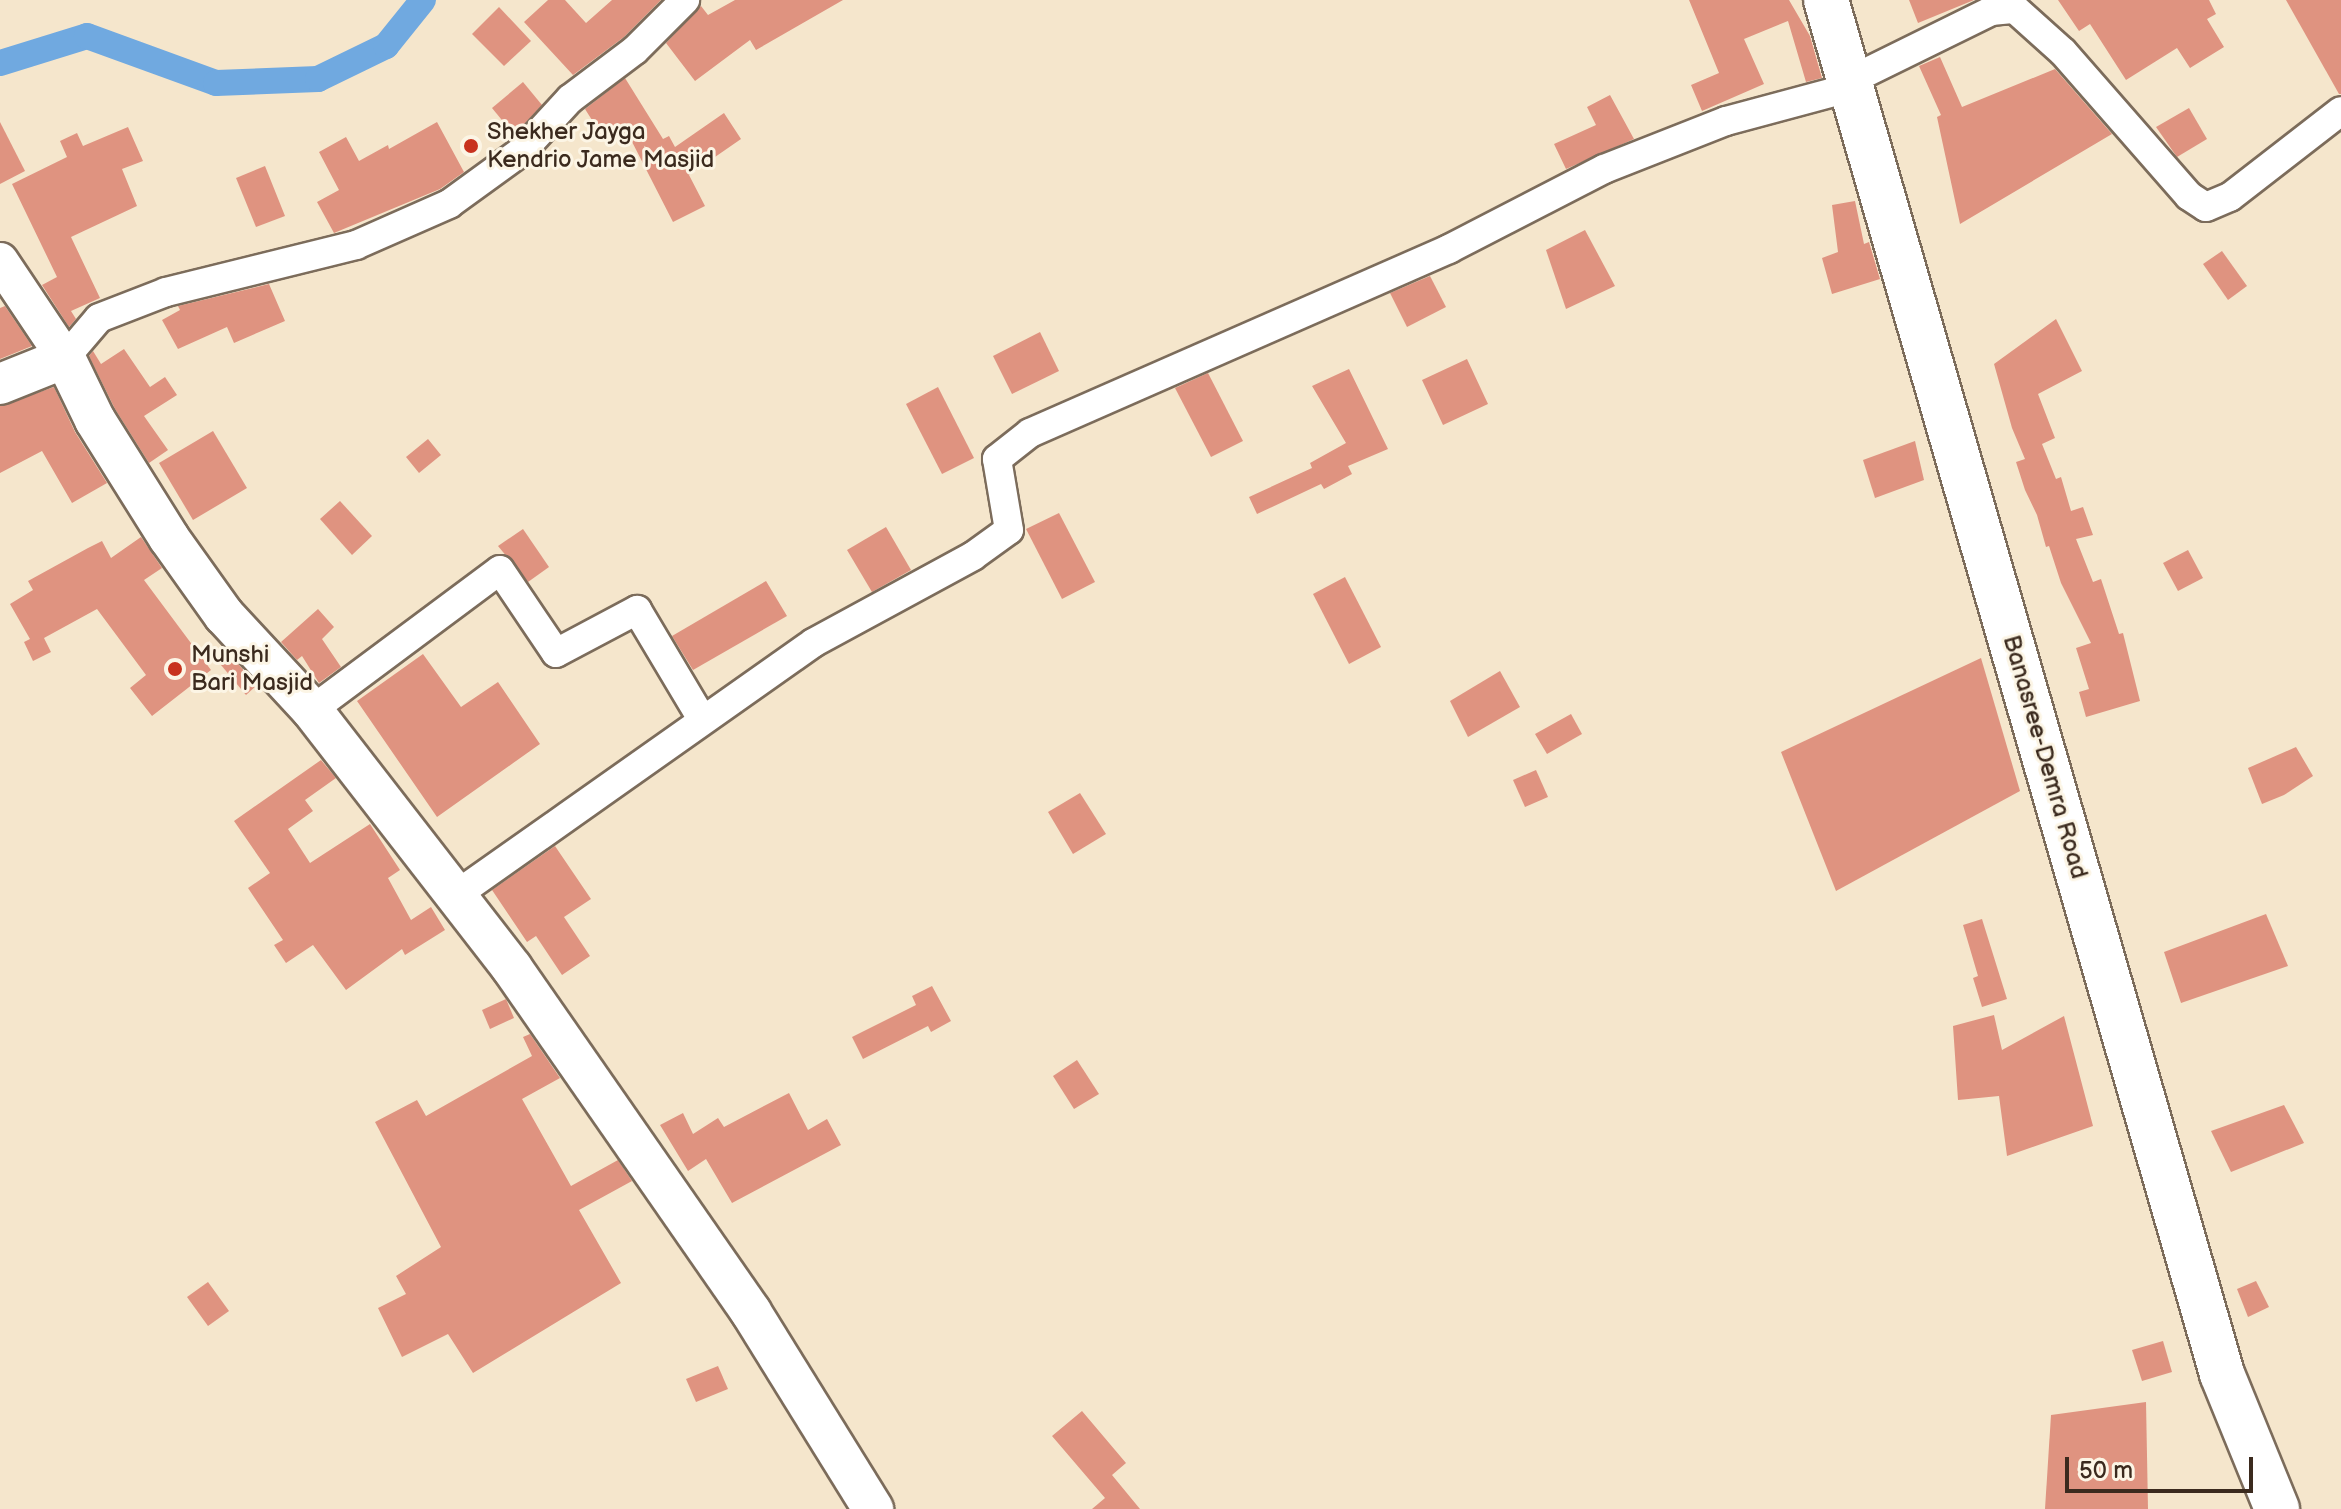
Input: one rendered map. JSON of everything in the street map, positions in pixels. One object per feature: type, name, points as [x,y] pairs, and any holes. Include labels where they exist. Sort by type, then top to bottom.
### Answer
[{"type":"main road","name":"Banasree-Demra Road","points":[[1826,0],[2222,1374],[2277,1509]]},
{"type":"main road","points":[[0,384],[65,358],[95,420],[169,538],[224,615],[312,710],[512,968],[751,1312],[873,1509]]},
{"type":"street","points":[[0,261],[65,358],[99,318],[166,292],[356,245],[449,204],[522,151],[570,99],[635,50],[685,0]]},
{"type":"street","points":[[456,895],[813,643],[973,556],[1009,530],[997,459],[1030,433],[1449,249],[1604,169],[1726,121],[1852,83],[1991,11],[2015,9],[2063,52],[2189,196],[2206,207],[2230,197],[2341,111]]},
{"type":"street","points":[[312,710],[500,570],[556,653],[637,610],[702,719]]},
{"type":"building","points":[[548,0],[565,0],[586,23],[612,0],[661,0],[624,37],[573,75],[524,22]]},
{"type":"building","points":[[735,0],[843,0],[756,50],[750,40],[695,81],[666,43],[701,6],[708,15]]},
{"type":"building","points":[[1689,0],[1789,0],[1810,36],[1822,78],[1806,82],[1788,21],[1744,39],[1764,84],[1702,111],[1691,85],[1719,73]]},
{"type":"building","points":[[1909,0],[1974,0],[1918,23]]},
{"type":"building","points":[[2058,0],[2209,0],[2216,14],[2207,19],[2224,47],[2190,68],[2177,48],[2126,80],[2090,24],[2079,31]]},
{"type":"building","points":[[2286,0],[2341,0],[2341,94],[2339,94]]},
{"type":"building","points":[[499,7],[531,41],[504,66],[472,34]]},
{"type":"building","points":[[1940,57],[1962,107],[2055,69],[2112,134],[1960,224],[1937,117],[1941,115],[1919,66]]},
{"type":"building","points":[[625,78],[663,139],[669,136],[675,147],[724,113],[741,139],[689,175],[705,206],[673,222],[627,132],[607,144],[585,109]]},
{"type":"building","points":[[523,82],[542,105],[514,135],[492,108]]},
{"type":"building","points":[[1610,95],[1634,139],[1566,169],[1554,144],[1596,125],[1587,107]]},
{"type":"building","points":[[2189,108],[2207,139],[2177,157],[2156,127]]},
{"type":"building","points":[[0,122],[25,171],[0,184]]},
{"type":"building","points":[[437,122],[464,172],[440,189],[334,233],[317,202],[339,190],[319,152],[346,137],[359,161],[388,145],[389,149]]},
{"type":"building","points":[[128,127],[143,161],[122,169],[137,206],[71,237],[100,298],[71,311],[76,319],[69,327],[42,285],[57,277],[12,184],[67,157],[60,141],[77,133],[83,146]]},
{"type":"building","points":[[265,166],[285,216],[256,227],[236,178]]},
{"type":"building","points":[[1855,201],[1864,244],[1869,242],[1880,279],[1832,294],[1822,258],[1838,252],[1832,205]]},
{"type":"building","points":[[1585,230],[1615,286],[1566,309],[1546,250]]},
{"type":"building","points":[[2222,251],[2247,286],[2228,300],[2203,264]]},
{"type":"building","points":[[1430,276],[1446,307],[1407,327],[1390,293]]},
{"type":"building","points":[[269,284],[285,321],[234,343],[227,327],[178,349],[162,320],[180,310],[178,306]]},
{"type":"building","points":[[5,306],[32,346],[0,359],[0,308]]},
{"type":"building","points":[[2056,319],[2082,371],[2038,394],[2055,438],[2042,444],[2056,479],[2061,477],[2071,511],[2083,507],[2093,535],[2076,539],[2093,582],[2101,579],[2119,634],[2123,633],[2140,701],[2086,717],[2079,692],[2089,689],[2076,648],[2091,643],[2061,583],[2025,490],[2016,462],[2025,459],[2012,428],[1994,364]]},
{"type":"building","points":[[1040,332],[1059,371],[1012,394],[993,356]]},
{"type":"building","points":[[124,349],[150,387],[165,377],[177,395],[144,416],[168,450],[149,463],[115,409],[89,356],[93,351],[101,364]]},
{"type":"building","points":[[1467,359],[1488,404],[1443,425],[1422,380]]},
{"type":"building","points":[[1349,369],[1388,449],[1348,466],[1352,474],[1324,489],[1321,484],[1257,514],[1249,497],[1312,468],[1310,463],[1346,443],[1312,386]]},
{"type":"building","points":[[1208,373],[1243,441],[1211,457],[1175,388]]},
{"type":"building","points":[[54,387],[75,432],[107,483],[72,503],[42,451],[0,473],[0,406]]},
{"type":"building","points":[[938,387],[974,458],[942,474],[906,404]]},
{"type":"building","points":[[213,431],[247,488],[193,520],[159,463]]},
{"type":"building","points":[[428,439],[441,455],[419,473],[406,457]]},
{"type":"building","points":[[1915,441],[1924,480],[1875,498],[1863,460]]},
{"type":"building","points":[[340,501],[372,536],[352,555],[320,519]]},
{"type":"building","points":[[1059,513],[1095,582],[1062,599],[1026,529]]},
{"type":"building","points":[[886,527],[911,570],[872,592],[847,550]]},
{"type":"building","points":[[523,529],[549,567],[528,582],[498,546]]},
{"type":"building","points":[[141,537],[162,568],[144,580],[211,670],[152,716],[130,688],[146,675],[97,609],[44,638],[51,652],[33,661],[24,642],[30,639],[10,604],[33,590],[28,581],[88,548],[102,541],[111,558]]},
{"type":"building","points":[[2188,550],[2203,578],[2178,591],[2163,563]]},
{"type":"building","points":[[1345,577],[1381,647],[1349,664],[1313,594]]},
{"type":"building","points":[[766,581],[787,616],[693,670],[672,636]]},
{"type":"building","points":[[318,609],[334,627],[322,639],[341,667],[319,683],[302,656],[297,660],[281,642]]},
{"type":"building","points":[[423,654],[461,707],[498,682],[540,744],[437,817],[357,701]]},
{"type":"building","points":[[231,656],[257,685],[246,695],[221,665]]},
{"type":"building","points":[[1981,658],[2020,791],[1836,891],[1781,752]]},
{"type":"building","points":[[1500,671],[1520,707],[1468,737],[1450,701]]},
{"type":"building","points":[[1571,714],[1582,734],[1547,754],[1535,734]]},
{"type":"building","points":[[2296,747],[2313,776],[2284,795],[2262,804],[2248,768]]},
{"type":"building","points":[[321,760],[336,778],[305,800],[313,811],[288,829],[310,863],[370,824],[400,870],[388,878],[411,920],[431,907],[445,930],[405,955],[402,949],[346,990],[313,945],[286,963],[274,945],[283,940],[248,888],[270,873],[234,821]]},
{"type":"building","points":[[1536,770],[1548,797],[1525,807],[1513,780]]},
{"type":"building","points":[[1080,793],[1106,834],[1073,854],[1048,812]]},
{"type":"building","points":[[555,846],[591,899],[564,917],[590,956],[562,975],[536,936],[527,942],[492,890]]},
{"type":"building","points":[[2266,914],[2288,966],[2181,1003],[2164,952]]},
{"type":"building","points":[[1982,919],[2007,999],[1982,1007],[1973,978],[1978,976],[1963,925]]},
{"type":"building","points":[[932,986],[951,1021],[931,1032],[928,1026],[863,1059],[852,1037],[916,1005],[912,996]]},
{"type":"building","points":[[506,999],[514,1018],[490,1029],[482,1010]]},
{"type":"building","points":[[1994,1015],[2002,1050],[2064,1016],[2093,1126],[2007,1156],[1999,1096],[1958,1100],[1953,1026]]},
{"type":"building","points":[[530,1034],[560,1078],[522,1099],[571,1186],[618,1160],[632,1181],[579,1210],[621,1283],[473,1373],[448,1334],[402,1357],[378,1308],[406,1294],[396,1276],[441,1247],[375,1122],[417,1100],[426,1116],[532,1056],[523,1037]]},
{"type":"building","points":[[1077,1060],[1099,1094],[1074,1109],[1053,1076]]},
{"type":"building","points":[[789,1093],[808,1130],[827,1119],[841,1145],[732,1203],[706,1159],[688,1171],[660,1125],[683,1113],[693,1134],[718,1118],[724,1127]]},
{"type":"building","points":[[2284,1105],[2304,1143],[2231,1172],[2211,1131]]},
{"type":"building","points":[[2256,1281],[2269,1307],[2248,1317],[2237,1289]]},
{"type":"building","points":[[208,1282],[229,1311],[208,1326],[187,1297]]},
{"type":"building","points":[[2163,1341],[2172,1372],[2142,1381],[2132,1350]]},
{"type":"building","points":[[718,1366],[728,1389],[696,1402],[686,1379]]},
{"type":"building","points":[[2146,1402],[2148,1509],[2045,1509],[2051,1415]]},
{"type":"building","points":[[1082,1411],[1126,1463],[1112,1475],[1140,1509],[1092,1509],[1105,1498],[1052,1436]]},
{"type":"waterway","points":[[0,63],[87,36],[216,83],[318,79],[386,46],[423,0]]},
{"type":"place","name":"Shekher Jayga Kendrio Jame Masjid","points":[[471,146]]},
{"type":"place","name":"Munshi Bari Masjid","points":[[175,669]]}]
